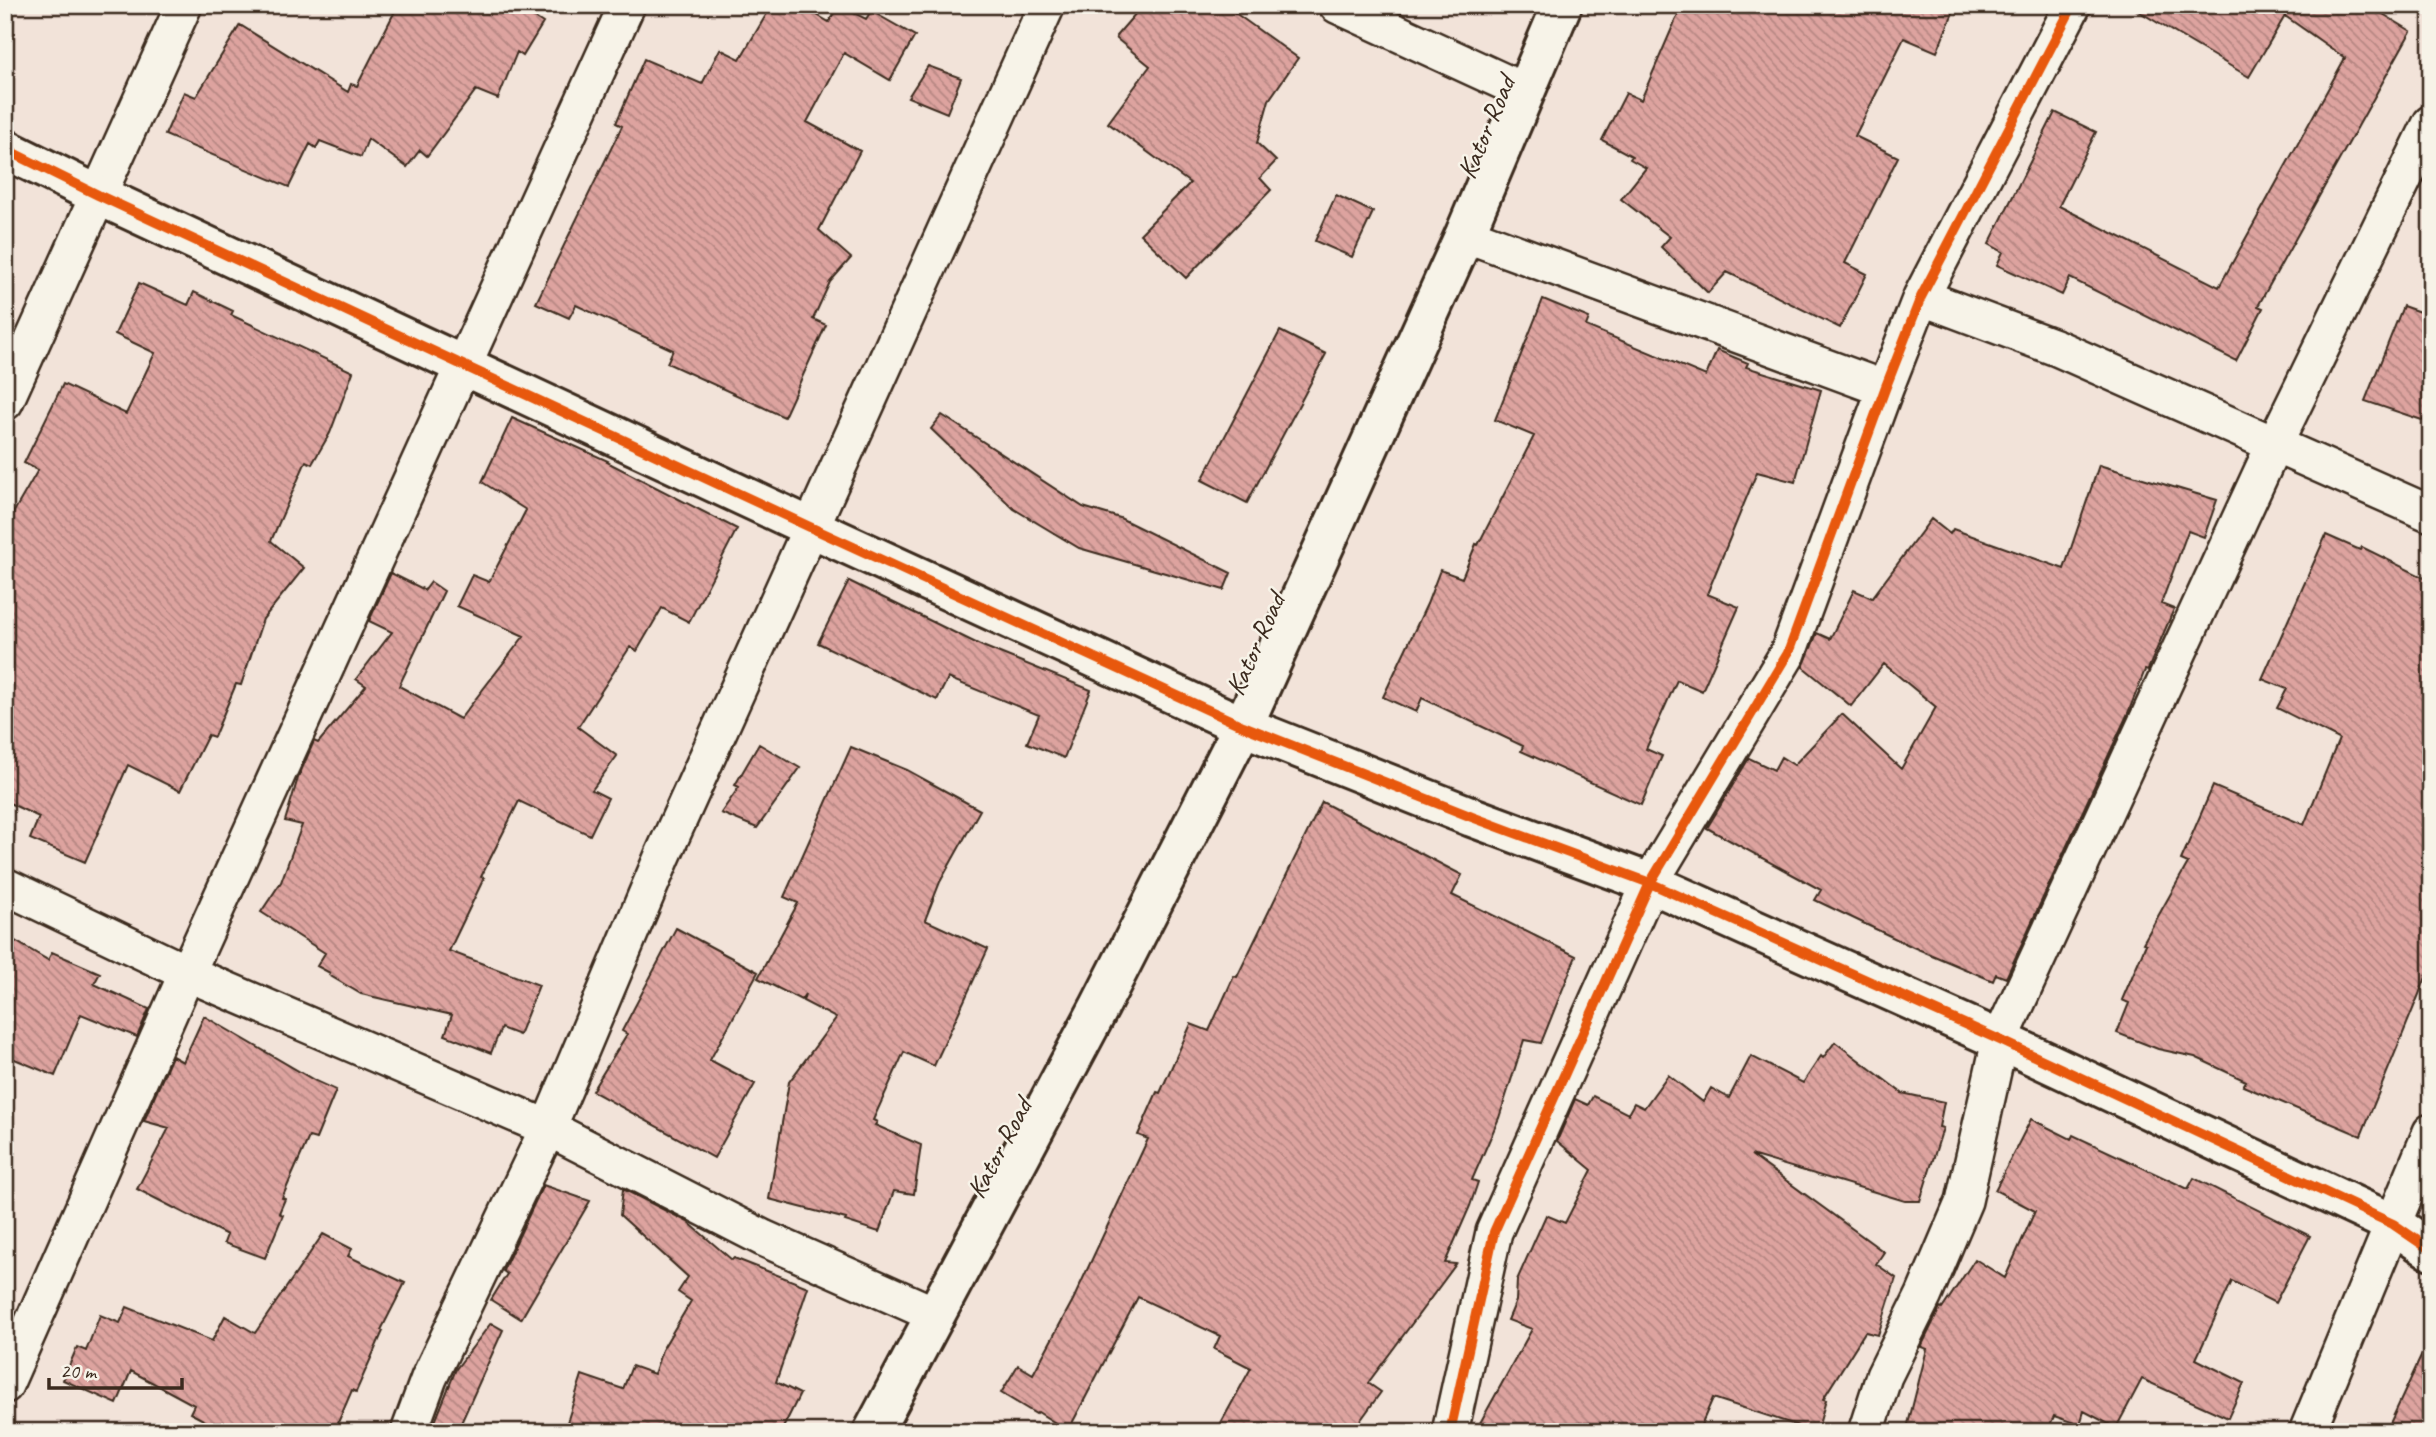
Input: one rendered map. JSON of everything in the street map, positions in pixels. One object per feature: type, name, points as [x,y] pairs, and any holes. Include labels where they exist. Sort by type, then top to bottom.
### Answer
[{"type":"street","points":[[5,402],[184,5]]},
{"type":"street","points":[[5,1385],[187,973],[627,5]]},
{"type":"street","points":[[409,1432],[429,1378],[548,1128],[663,855],[1047,5]]},
{"type":"street","points":[[1338,5],[1525,92]]},
{"type":"street","name":"Kator Road","points":[[873,1432],[1100,1006],[1243,726],[1465,234],[1562,5]]},
{"type":"street","points":[[1450,1432],[1494,1232],[1650,883],[1788,653],[1921,297],[2073,5]]},
{"type":"street","points":[[1866,1432],[1884,1376],[1924,1294],[1964,1201],[2000,1040],[2274,445],[2431,123]]},
{"type":"street","points":[[5,149],[97,195],[811,528],[1243,726],[1459,812],[1650,883],[2000,1040],[2393,1224],[2431,1250]]},
{"type":"street","points":[[1465,234],[1885,389]]},
{"type":"street","points":[[1921,297],[2057,348],[2431,514]]},
{"type":"street","points":[[5,886],[187,973],[548,1128],[763,1238],[936,1315]]},
{"type":"street","points":[[2307,1432],[2431,1132]]},
{"type":"building","points":[[398,5],[515,5],[543,23],[523,56],[517,52],[498,99],[476,90],[427,156],[420,150],[407,167],[368,139],[361,157],[320,141],[316,148],[310,144],[289,187],[165,135],[184,92],[196,97],[240,25],[348,92],[351,84],[357,86]]},
{"type":"building","points":[[772,5],[800,5],[829,22],[838,5],[866,19],[871,11],[915,36],[890,80],[844,53],[807,122],[860,151],[819,230],[851,258],[830,282],[813,319],[826,325],[784,417],[667,363],[673,350],[576,305],[569,318],[536,303],[622,126],[616,123],[644,59],[702,84],[720,49],[740,59]]},
{"type":"building","points":[[1143,5],[1224,5],[1298,58],[1269,100],[1257,143],[1276,161],[1260,178],[1271,190],[1186,278],[1140,234],[1190,183],[1108,123],[1150,66],[1116,36]]},
{"type":"building","points":[[1682,5],[1956,5],[1937,52],[1904,38],[1855,136],[1898,157],[1845,263],[1867,274],[1840,328],[1727,272],[1708,293],[1661,247],[1670,237],[1621,199],[1646,168],[1630,159],[1632,156],[1602,140],[1626,93],[1641,100]]},
{"type":"building","points":[[2128,5],[2368,5],[2411,31],[2258,306],[2263,308],[2236,361],[2070,278],[2062,295],[1997,265],[2003,252],[1989,244],[2055,112],[2096,132],[2059,206],[2219,287],[2345,58],[2285,16],[2249,77]]},
{"type":"building","points":[[928,66],[961,78],[947,113],[908,97]]},
{"type":"building","points":[[1336,195],[1373,212],[1352,257],[1315,241]]},
{"type":"building","points":[[139,283],[188,305],[194,292],[233,311],[231,315],[353,372],[330,433],[312,464],[306,461],[271,541],[304,568],[263,619],[241,685],[236,684],[214,737],[208,735],[180,791],[128,765],[85,862],[30,839],[39,817],[5,801],[5,527],[38,470],[24,463],[63,384],[126,414],[155,353],[115,334]]},
{"type":"building","points":[[1543,299],[1589,318],[1586,326],[1706,376],[1717,350],[1748,363],[1746,367],[1821,390],[1795,482],[1757,472],[1707,594],[1739,607],[1702,691],[1677,680],[1646,749],[1662,756],[1641,805],[1521,751],[1523,746],[1422,698],[1416,712],[1383,697],[1440,570],[1462,578],[1476,544],[1478,545],[1534,436],[1495,420]]},
{"type":"building","points":[[2403,306],[2431,316],[2431,423],[2365,401]]},
{"type":"building","points":[[1280,331],[1326,354],[1247,503],[1202,480]]},
{"type":"building","points":[[942,415],[1083,507],[1120,518],[1231,573],[1224,590],[1079,548],[1014,509],[931,429]]},
{"type":"building","points":[[512,418],[608,461],[737,529],[689,622],[662,608],[637,651],[630,647],[578,727],[617,756],[592,790],[608,798],[590,835],[519,801],[481,877],[484,878],[449,951],[539,985],[519,1035],[501,1028],[491,1053],[445,1035],[452,1015],[361,994],[329,975],[330,973],[317,966],[325,953],[261,912],[281,882],[302,825],[285,821],[298,778],[314,741],[318,743],[366,686],[356,679],[392,632],[369,621],[391,573],[425,590],[431,582],[444,591],[399,686],[460,719],[524,636],[457,606],[472,575],[489,582],[526,510],[482,482]]},
{"type":"building","points":[[2099,465],[2217,500],[2204,537],[2188,531],[2161,604],[2174,609],[2006,978],[1996,974],[1993,981],[1913,947],[1815,900],[1821,890],[1707,828],[1749,758],[1774,770],[1781,757],[1794,765],[1842,714],[1901,769],[1936,707],[1884,664],[1851,706],[1803,667],[1817,633],[1830,639],[1854,590],[1872,598],[1931,519],[1950,534],[1953,529],[2064,569]]},
{"type":"building","points":[[2326,535],[2360,550],[2362,547],[2431,581],[2431,965],[2361,1136],[2243,1086],[2246,1081],[2195,1057],[2158,1049],[2117,1033],[2129,1003],[2122,1000],[2146,944],[2143,943],[2188,863],[2181,860],[2213,786],[2304,825],[2339,739],[2277,708],[2287,689],[2262,679]]},
{"type":"building","points":[[849,581],[980,645],[1091,690],[1064,758],[1027,743],[1039,715],[948,678],[937,700],[818,643]]},
{"type":"building","points":[[759,744],[800,768],[757,828],[721,813],[739,787],[735,785]]},
{"type":"building","points":[[851,747],[907,770],[980,810],[940,882],[925,920],[988,949],[934,1066],[904,1052],[873,1120],[877,1122],[875,1125],[921,1145],[914,1194],[894,1191],[879,1232],[845,1221],[846,1219],[769,1199],[789,1082],[836,1018],[803,1001],[805,994],[801,1000],[758,978],[798,903],[784,897]]},
{"type":"building","points":[[1322,802],[1462,875],[1452,895],[1576,956],[1541,1043],[1524,1040],[1499,1118],[1472,1180],[1478,1182],[1470,1206],[1445,1263],[1456,1264],[1368,1383],[1381,1392],[1352,1432],[1216,1432],[1251,1368],[1214,1349],[1220,1336],[1138,1297],[1068,1431],[1001,1393],[1018,1365],[1033,1374],[1073,1300],[1148,1139],[1138,1135],[1191,1024],[1209,1031]]},
{"type":"building","points":[[676,928],[758,972],[710,1060],[755,1084],[714,1158],[592,1091],[627,1034],[622,1031]]},
{"type":"building","points":[[5,935],[48,960],[52,952],[100,973],[94,984],[149,1009],[137,1037],[81,1014],[55,1076],[5,1055]]},
{"type":"building","points":[[204,1016],[336,1090],[316,1139],[309,1137],[282,1198],[285,1199],[279,1213],[283,1215],[265,1258],[224,1243],[227,1235],[137,1189],[169,1128],[144,1121],[172,1056],[183,1062]]},
{"type":"building","points":[[1835,1042],[1902,1093],[1944,1102],[1939,1127],[1943,1128],[1920,1201],[1905,1201],[1751,1155],[1884,1252],[1876,1264],[1896,1278],[1878,1335],[1865,1332],[1823,1399],[1826,1400],[1817,1432],[1713,1398],[1698,1432],[1475,1432],[1532,1329],[1508,1320],[1516,1301],[1517,1280],[1546,1215],[1565,1223],[1592,1170],[1557,1141],[1575,1099],[1588,1105],[1593,1096],[1628,1114],[1634,1103],[1644,1108],[1668,1075],[1703,1102],[1711,1088],[1729,1098],[1751,1056],[1803,1083],[1821,1056],[1823,1058]]},
{"type":"building","points":[[2031,1119],[2071,1139],[2073,1135],[2188,1189],[2194,1178],[2310,1236],[2275,1303],[2232,1281],[2196,1359],[2244,1383],[2228,1418],[2142,1379],[2116,1428],[2084,1411],[2080,1425],[2054,1416],[2047,1432],[1906,1432],[1927,1349],[1921,1347],[1940,1308],[1942,1309],[1975,1259],[2005,1278],[2035,1211],[1995,1190]]},
{"type":"building","points":[[543,1185],[590,1201],[521,1319],[491,1300],[507,1274],[503,1271],[504,1268]]},
{"type":"building","points":[[623,1189],[688,1222],[732,1260],[734,1258],[808,1287],[776,1382],[800,1394],[781,1432],[564,1432],[582,1375],[623,1389],[632,1366],[654,1374],[662,1350],[691,1301],[678,1292],[688,1277],[620,1215]]},
{"type":"building","points":[[323,1234],[352,1249],[348,1256],[405,1283],[381,1330],[383,1331],[356,1392],[352,1390],[334,1432],[226,1432],[190,1413],[194,1405],[131,1371],[117,1404],[63,1380],[77,1347],[86,1351],[100,1315],[120,1323],[127,1307],[212,1341],[225,1316],[255,1333]]},
{"type":"building","points":[[491,1323],[503,1330],[457,1432],[431,1432],[456,1369]]},
{"type":"building","points":[[2431,1335],[2431,1432],[2386,1432]]},
{"type":"cycle path","points":[[1450,1432],[1494,1232],[1650,883],[1788,653],[1921,297],[2073,5]]},
{"type":"cycle path","points":[[5,149],[98,195],[812,528],[1243,726],[1472,817],[1650,883],[2000,1040],[2393,1224],[2431,1250]]}]
